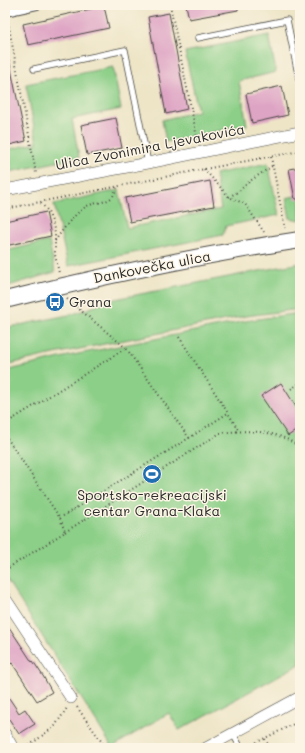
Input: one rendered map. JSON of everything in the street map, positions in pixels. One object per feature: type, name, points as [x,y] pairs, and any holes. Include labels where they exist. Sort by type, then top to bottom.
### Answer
[{"type":"main road","name":"Dankovečka ulica","points":[[5,300],[62,286],[188,260],[300,240]]},
{"type":"street","points":[[5,12],[37,5]]},
{"type":"street","name":"Ulica Zvonimira Ljevakovića","points":[[5,190],[300,132]]},
{"type":"street","points":[[5,598],[71,698]]},
{"type":"street","points":[[206,748],[300,697]]},
{"type":"street","points":[[5,734],[13,748]]},
{"type":"lane","points":[[198,38],[286,20],[300,84]]},
{"type":"lane","points":[[34,69],[125,50],[148,163]]},
{"type":"lane","points":[[233,734],[241,748]]},
{"type":"path","points":[[170,5],[199,145]]},
{"type":"path","points":[[5,12],[37,176]]},
{"type":"path","points":[[5,209],[300,151]]},
{"type":"path","points":[[271,157],[285,228]]},
{"type":"path","points":[[229,197],[272,166]]},
{"type":"path","points":[[204,169],[229,197],[244,204],[265,232]]},
{"type":"path","points":[[55,241],[61,231],[76,215],[88,206],[106,201],[113,196],[117,187]]},
{"type":"path","points":[[41,202],[52,221],[55,233],[55,255],[60,278]]},
{"type":"path","points":[[65,296],[126,348],[189,438]]},
{"type":"path","points":[[179,337],[239,431]]},
{"type":"path","points":[[5,424],[126,348]]},
{"type":"path","points":[[291,389],[300,383]]},
{"type":"path","points":[[60,518],[228,413]]},
{"type":"path","points":[[5,570],[220,433],[239,431],[265,432],[294,442],[300,448]]},
{"type":"path","points":[[5,435],[60,518],[65,532]]},
{"type":"path","points":[[26,748],[55,726],[71,698]]},
{"type":"path","points":[[71,698],[106,748]]},
{"type":"path","points":[[246,748],[299,722],[300,726]]},
{"type":"path","points":[[265,739],[270,748]]},
{"type":"green space","points":[[269,35],[276,72],[239,81],[247,125],[166,142],[162,120],[198,111],[185,52]]},
{"type":"green space","points":[[113,67],[121,109],[72,119],[79,157],[5,173],[5,150],[37,143],[26,84]]},
{"type":"green space","points":[[268,163],[279,215],[226,226],[223,235],[68,266],[54,204],[119,190],[127,228],[221,209],[215,174]]},
{"type":"green space","points":[[300,195],[300,220],[290,218],[286,198]]},
{"type":"green space","points":[[49,241],[55,272],[5,287],[5,251]]},
{"type":"green space","points":[[300,263],[300,309],[246,316],[5,365],[5,328],[73,314],[115,299]]},
{"type":"green space","name":"Sportsko-rekreacijski centar Grana-Klaka","points":[[300,313],[300,664],[179,730],[169,713],[112,747],[5,577],[5,371],[73,355],[251,320]]},
{"type":"building","points":[[186,5],[238,5],[238,10],[189,19]]},
{"type":"building","points":[[104,6],[109,28],[28,45],[23,24]]},
{"type":"building","points":[[169,13],[187,109],[166,114],[148,17]]},
{"type":"building","points":[[9,60],[26,141],[5,146],[5,61]]},
{"type":"building","points":[[282,86],[288,115],[252,123],[246,94]]},
{"type":"building","points":[[116,118],[122,148],[87,155],[81,125]]},
{"type":"building","points":[[300,167],[300,199],[295,199],[289,169]]},
{"type":"building","points":[[210,181],[214,206],[130,222],[125,198]]},
{"type":"building","points":[[46,212],[51,236],[5,246],[5,221]]},
{"type":"building","points":[[281,383],[300,413],[300,428],[288,436],[261,396]]},
{"type":"building","points":[[5,621],[43,676],[52,692],[37,701],[5,654]]},
{"type":"building","points":[[5,692],[19,713],[25,709],[35,724],[19,734],[5,713]]},
{"type":"place","name":"Grana","points":[[55,302]]},
{"type":"place","name":"Sportsko-rekreacijski centar Grana-Klaka","points":[[152,474]]}]
